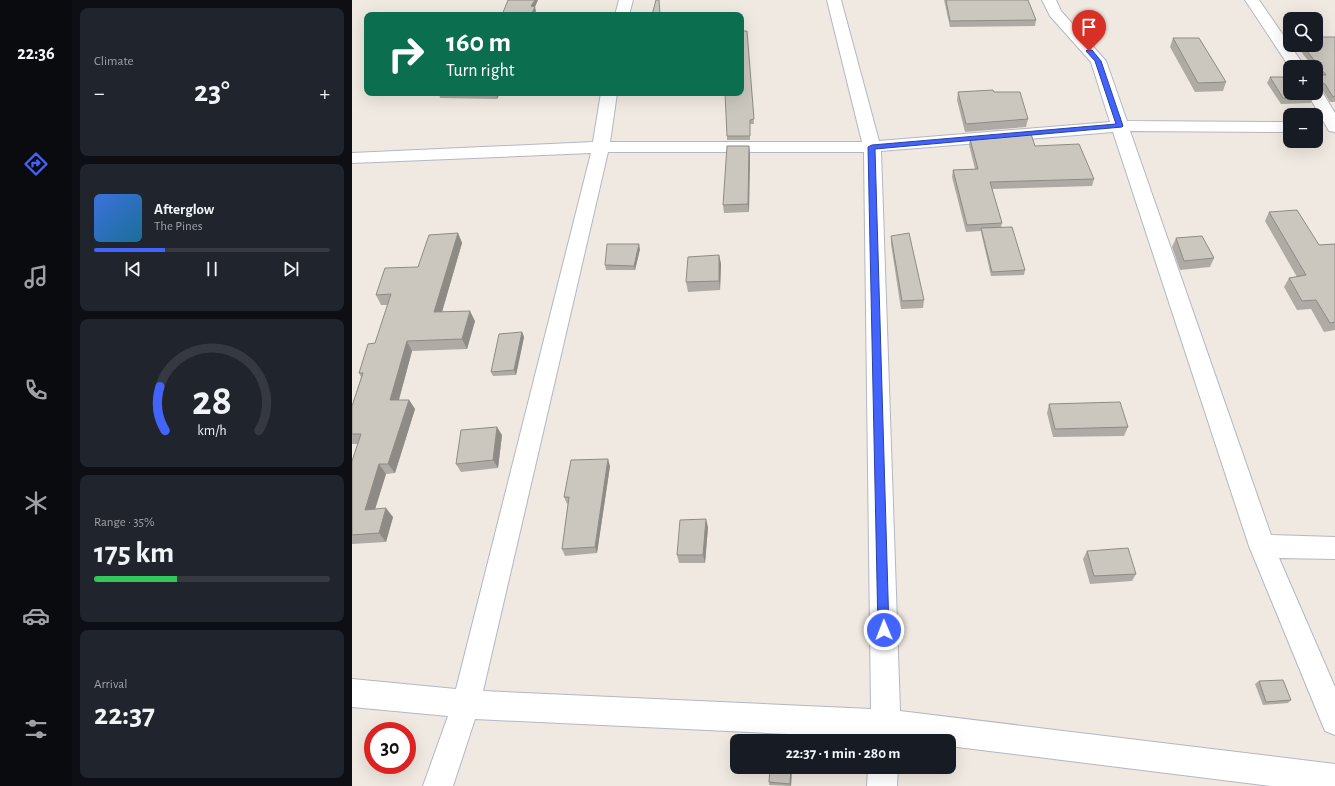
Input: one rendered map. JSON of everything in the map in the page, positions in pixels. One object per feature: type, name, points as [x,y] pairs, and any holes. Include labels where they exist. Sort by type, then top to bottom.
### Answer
[{"type":"street","points":[[623,12],[626,0]]},
{"type":"street","points":[[834,0],[872,147],[886,732]]},
{"type":"street","points":[[1049,0],[1055,13],[1098,61],[1262,546],[1335,721]]},
{"type":"street","points":[[1252,0],[1292,60]]},
{"type":"street","points":[[438,786],[466,704],[601,146],[609,96]]},
{"type":"street","points":[[1319,100],[1335,127]]},
{"type":"street","points":[[352,158],[601,146],[872,147],[1120,126],[1283,127]]},
{"type":"street","points":[[1323,127],[1335,127]]},
{"type":"street","points":[[1262,546],[1335,548]]},
{"type":"street","points":[[352,693],[466,704],[886,732],[1335,779]]},
{"type":"street","points":[[882,786],[883,774]]},
{"type":"building","points":[[508,0],[535,0],[531,6],[535,7],[532,12],[503,12]]},
{"type":"building","points":[[656,0],[659,0],[660,12],[653,12]]},
{"type":"building","points":[[946,0],[1028,0],[1036,20],[950,21]]},
{"type":"building","points":[[744,31],[747,31],[754,119],[750,120],[750,136],[727,136],[725,96],[744,96]]},
{"type":"building","points":[[1323,37],[1335,37],[1335,96],[1333,97],[1323,83],[1323,75],[1326,75],[1323,71],[1323,60],[1314,60],[1308,52],[1323,52]]},
{"type":"building","points":[[1173,38],[1199,38],[1226,82],[1198,83]]},
{"type":"building","points":[[1270,77],[1283,77],[1283,98]]},
{"type":"building","points":[[993,90],[994,92],[1020,92],[1028,119],[966,124],[958,92]]},
{"type":"building","points":[[1031,134],[1035,146],[1079,144],[1094,179],[990,182],[1002,223],[967,225],[953,170],[978,169],[970,139]]},
{"type":"building","points":[[727,146],[749,146],[748,204],[723,205]]},
{"type":"building","points":[[1297,210],[1319,245],[1335,244],[1335,322],[1330,323],[1316,300],[1302,301],[1289,278],[1306,275],[1269,212]]},
{"type":"building","points":[[1012,227],[1025,270],[992,272],[981,228]]},
{"type":"building","points":[[458,233],[434,312],[470,311],[462,339],[407,341],[390,400],[409,400],[388,464],[379,464],[365,510],[386,508],[379,533],[352,535],[352,461],[361,434],[352,434],[352,406],[363,373],[359,373],[368,344],[375,343],[391,294],[376,295],[385,268],[418,267],[429,235]]},
{"type":"building","points":[[909,233],[924,300],[902,301],[891,236]]},
{"type":"building","points":[[1202,236],[1214,258],[1184,261],[1176,238]]},
{"type":"building","points":[[607,244],[639,244],[634,266],[605,265]]},
{"type":"building","points":[[719,255],[719,281],[686,282],[688,257]]},
{"type":"building","points":[[522,332],[514,370],[491,372],[499,334]]},
{"type":"building","points":[[1120,402],[1128,427],[1055,429],[1049,404]]},
{"type":"building","points":[[497,427],[493,460],[456,464],[461,430]]},
{"type":"building","points":[[608,459],[595,547],[562,549],[569,497],[564,497],[571,460]]},
{"type":"building","points":[[706,519],[703,555],[677,555],[680,520]]},
{"type":"building","points":[[1128,548],[1136,574],[1094,576],[1087,551]]},
{"type":"building","points":[[1283,680],[1291,700],[1266,702],[1259,681]]},
{"type":"building","points":[[770,774],[791,774],[790,784],[769,782]]},
{"type":"route","points":[[884,630],[872,147],[1120,126],[1098,61],[1089,51]]}]
